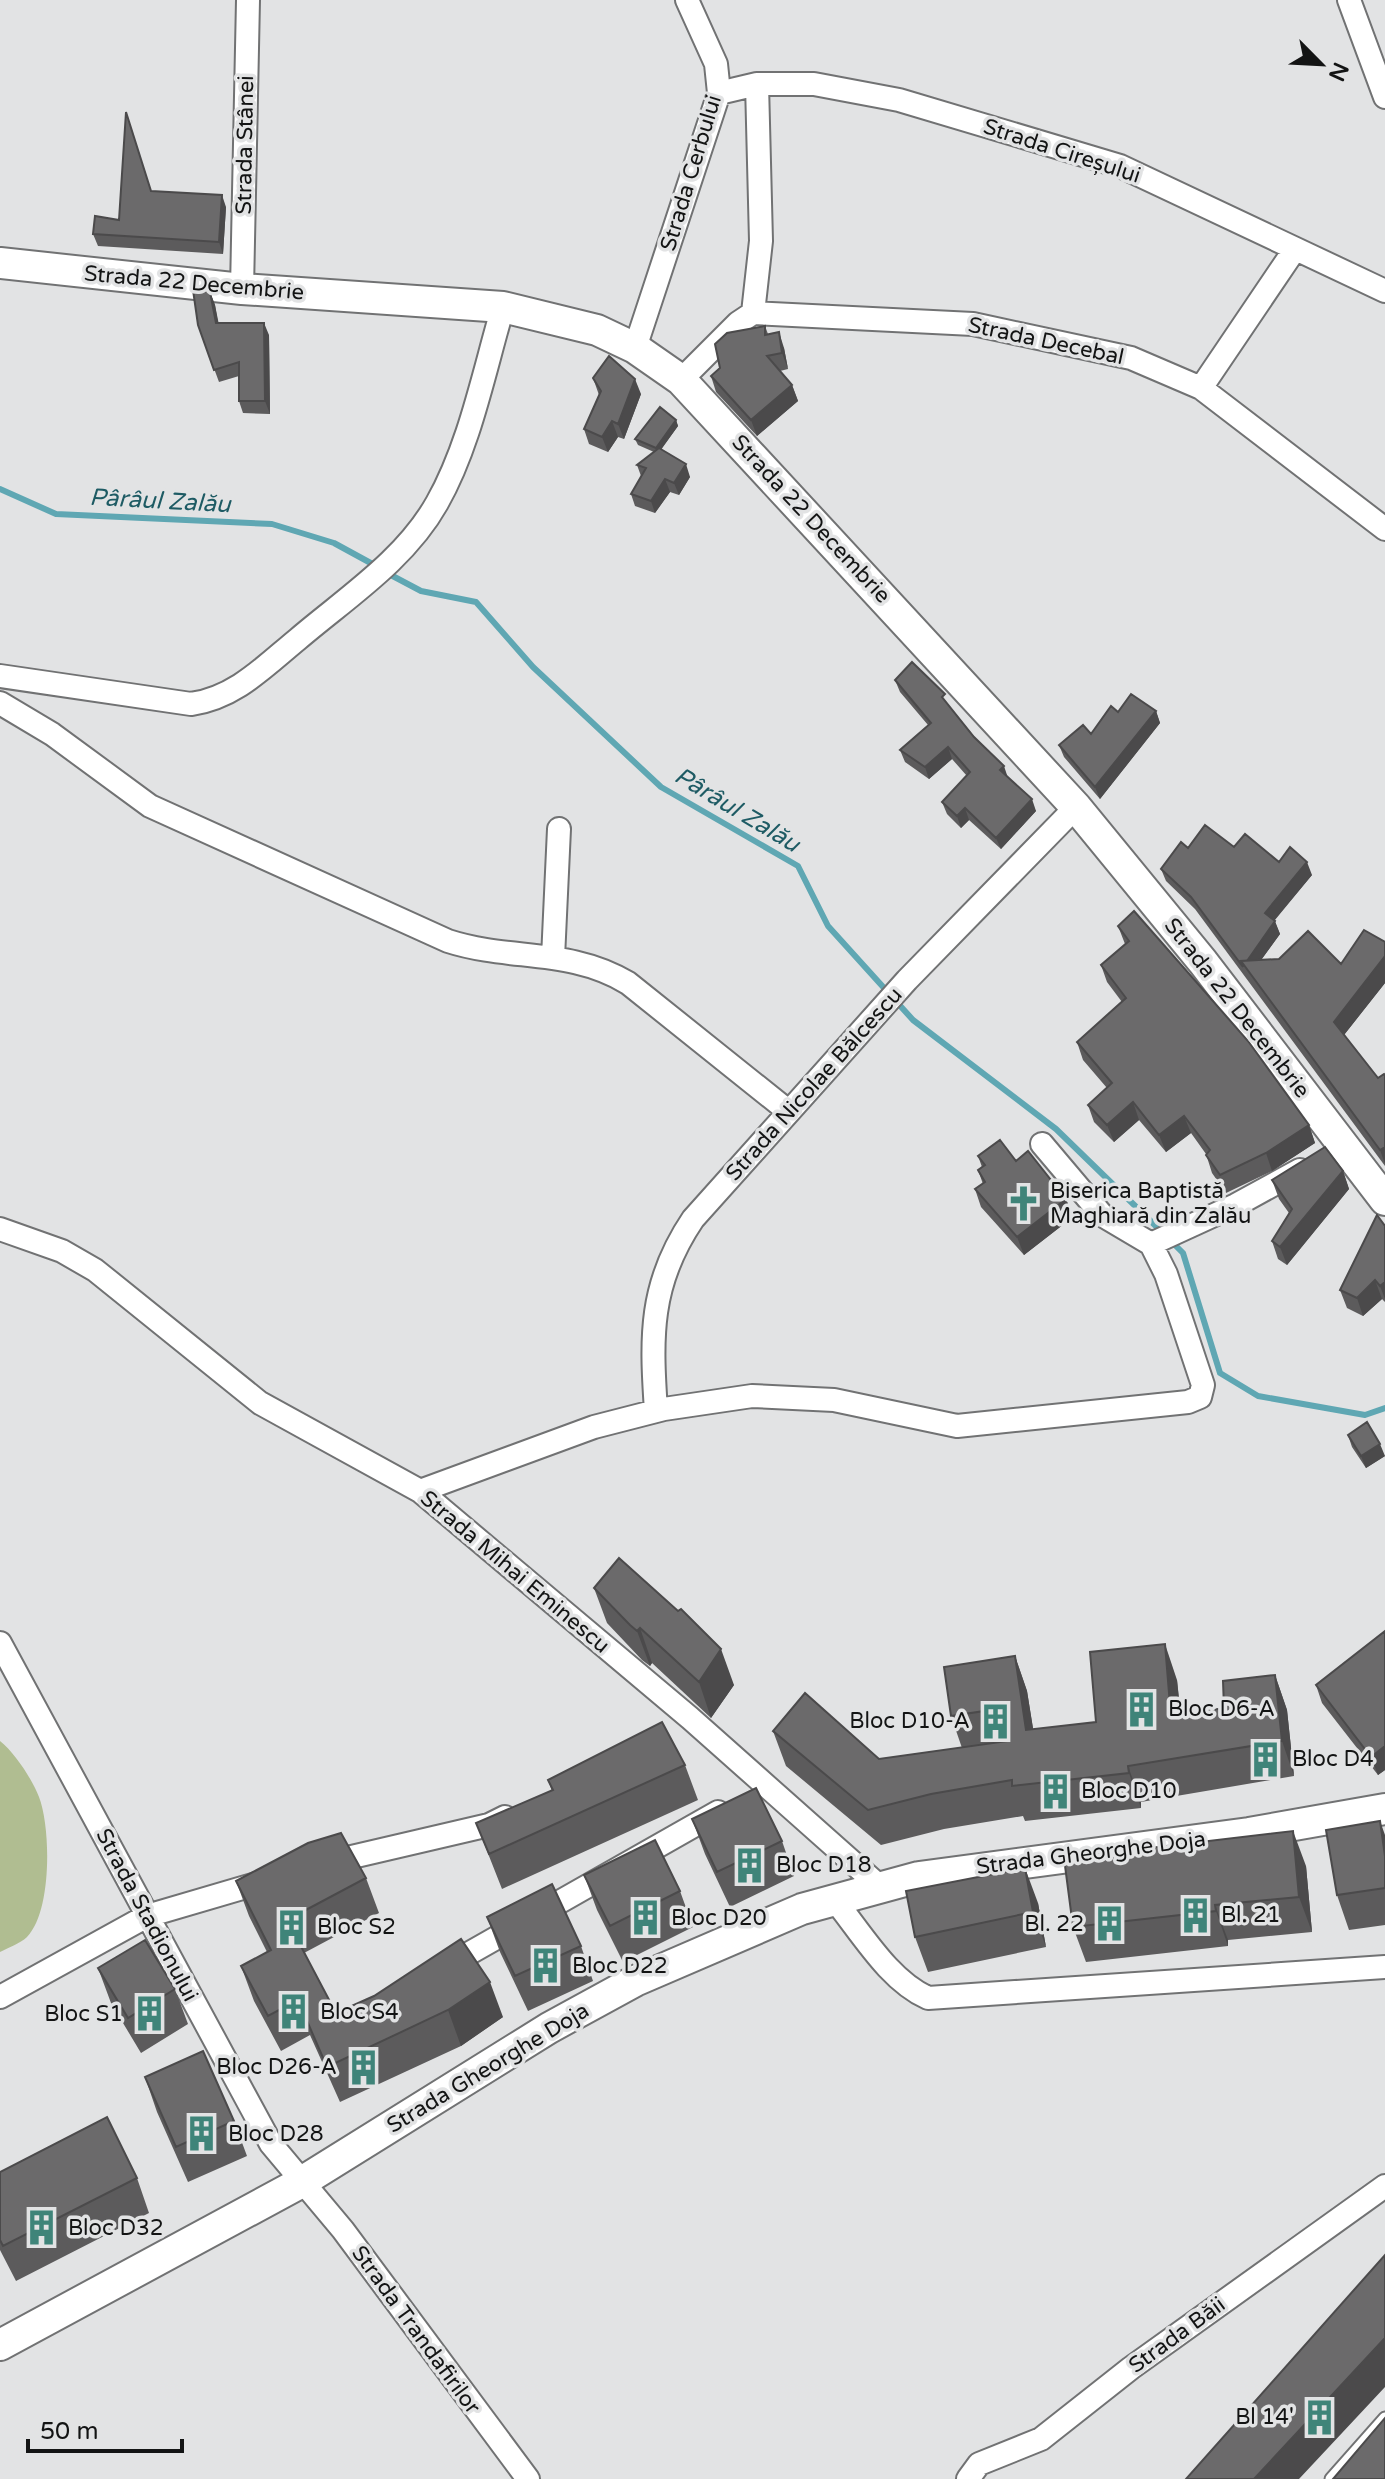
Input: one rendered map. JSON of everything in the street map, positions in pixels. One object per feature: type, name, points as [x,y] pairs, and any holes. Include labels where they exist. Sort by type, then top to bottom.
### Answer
[{"type":"main road","name":"Strada 22 Decembrie","points":[[0,263],[242,289],[503,307],[557,318],[635,348],[681,380],[1076,807],[1385,1200]]},
{"type":"main road","name":"Strada Gheorghe Doja","points":[[0,2345],[300,2183],[549,2028],[622,1988],[701,1950],[833,1898],[878,1885],[981,1866],[1298,1826],[1385,1809]]},
{"type":"street","name":"Strada Stânei","points":[[242,289],[248,0]]},
{"type":"street","name":"Strada Cerbului","points":[[635,348],[719,93],[716,64],[687,0]]},
{"type":"street","points":[[1349,0],[1382,86]]},
{"type":"street","name":"Strada Cerbului","points":[[753,313],[761,241],[757,84]]},
{"type":"street","name":"Strada Cireșului","points":[[719,93],[757,84],[814,84],[899,100],[1120,166],[1385,289]]},
{"type":"street","points":[[1201,388],[1295,249]]},
{"type":"street","points":[[0,676],[191,704],[215,701],[246,682],[389,564],[437,504],[464,436],[503,307]]},
{"type":"street","points":[[681,380],[738,323],[753,313]]},
{"type":"street","name":"Strada Decebal","points":[[753,313],[973,324],[1131,358],[1201,388],[1385,529]]},
{"type":"street","points":[[0,703],[52,734],[150,806],[448,941],[470,948],[604,968],[628,983],[788,1111]]},
{"type":"street","name":"Strada Nicolae Bălcescu","points":[[656,1411],[651,1338],[663,1276],[677,1243],[693,1219],[907,980],[1076,807]]},
{"type":"street","points":[[553,958],[559,829]]},
{"type":"street","points":[[1151,1244],[1279,1183],[1342,1142]]},
{"type":"street","points":[[420,1491],[594,1427],[656,1411],[752,1396],[834,1400],[957,1426],[1188,1402],[1200,1397],[1203,1385],[1166,1274],[1151,1244],[1102,1215],[1042,1144]]},
{"type":"street","name":"Strada Mihai Eminescu","points":[[0,1229],[62,1251],[95,1270],[260,1403],[420,1491],[690,1718],[751,1793],[878,1885]]},
{"type":"street","name":"Strada Stadionului","points":[[0,1643],[254,2115],[300,2183]]},
{"type":"street","points":[[664,1731],[690,1718]]},
{"type":"street","points":[[423,1980],[751,1793]]},
{"type":"street","points":[[311,1868],[350,1855],[489,1825],[520,1809]]},
{"type":"street","points":[[0,1997],[147,1916],[284,1876]]},
{"type":"street","points":[[833,1898],[893,1973],[912,1991],[928,1998],[1385,1967]]},
{"type":"street","name":"Strada Trandafirilor","points":[[300,2183],[343,2230],[375,2278],[528,2479]]},
{"type":"street","name":"Strada Băii","points":[[968,2479],[979,2464],[1041,2439],[1131,2368],[1385,2186]]},
{"type":"lane","points":[[1331,2479],[1385,2418]]},
{"type":"green space","points":[[0,1741],[17,1759],[39,1797],[46,1828],[47,1869],[41,1909],[35,1925],[27,1937],[0,1952]]},
{"type":"building","points":[[126,112],[151,191],[222,195],[219,242],[93,234],[95,216],[119,220]]},
{"type":"building","points":[[193,290],[210,292],[216,323],[264,323],[265,401],[239,401],[239,362],[214,370],[198,325]]},
{"type":"building","points":[[765,326],[765,335],[779,332],[782,353],[767,356],[792,385],[751,420],[711,376],[720,368],[715,344],[727,333]]},
{"type":"building","points":[[609,356],[635,379],[618,424],[612,421],[602,437],[584,429],[601,391],[593,378]]},
{"type":"building","points":[[660,407],[676,420],[656,448],[635,439]]},
{"type":"building","points":[[659,448],[686,464],[674,483],[665,479],[651,501],[631,494],[646,468],[637,465]]},
{"type":"building","points":[[912,662],[945,694],[942,697],[974,737],[1004,766],[1000,770],[1032,799],[996,838],[965,808],[957,816],[942,802],[970,772],[948,747],[925,767],[900,750],[931,723],[895,680]]},
{"type":"building","points":[[1131,694],[1156,711],[1095,787],[1059,745],[1083,725],[1091,734],[1111,706],[1118,712]]},
{"type":"building","points":[[1205,825],[1234,847],[1245,834],[1279,862],[1290,847],[1307,862],[1265,913],[1275,921],[1247,961],[1241,961],[1243,967],[1191,897],[1161,869],[1181,842],[1188,848]]},
{"type":"building","points":[[1134,911],[1248,1041],[1309,1125],[1266,1153],[1220,1175],[1206,1155],[1210,1150],[1184,1116],[1159,1135],[1133,1102],[1107,1125],[1088,1105],[1112,1083],[1077,1042],[1126,998],[1101,965],[1129,941],[1118,926]]},
{"type":"building","points":[[1364,930],[1385,942],[1385,956],[1334,1022],[1378,1078],[1385,1075],[1385,1147],[1380,1150],[1241,961],[1279,959],[1308,931],[1341,964]]},
{"type":"building","name":"Biserica Baptistă Maghiară din Zalău","points":[[1000,1140],[1016,1161],[1028,1151],[1066,1199],[1017,1237],[975,1189],[985,1182],[978,1170],[985,1165],[978,1156]]},
{"type":"building","points":[[1325,1147],[1343,1171],[1280,1247],[1272,1241],[1292,1209],[1272,1180]]},
{"type":"building","points":[[1377,1215],[1385,1226],[1385,1282],[1380,1286],[1375,1280],[1357,1298],[1340,1290]]},
{"type":"building","points":[[1367,1422],[1380,1444],[1361,1456],[1348,1435]]},
{"type":"building","points":[[619,1558],[678,1611],[681,1609],[721,1649],[699,1682],[640,1628],[637,1631],[630,1625],[594,1588]]},
{"type":"building","points":[[1385,1631],[1385,1746],[1371,1757],[1316,1685]]},
{"type":"building","points":[[1165,1644],[1171,1717],[1224,1708],[1223,1681],[1275,1675],[1282,1741],[1128,1766],[1129,1773],[1012,1786],[1012,1780],[931,1794],[868,1810],[773,1731],[805,1693],[879,1759],[1008,1741],[1004,1708],[951,1716],[944,1667],[1015,1656],[1026,1730],[1096,1722],[1090,1652]]},
{"type":"building","points":[[662,1722],[685,1765],[489,1854],[476,1823],[553,1790],[548,1780]]},
{"type":"building","points":[[756,1788],[782,1841],[717,1872],[692,1819]]},
{"type":"building","points":[[1380,1821],[1385,1888],[1337,1895],[1326,1830]]},
{"type":"building","points":[[1293,1831],[1299,1897],[1215,1905],[1216,1911],[1073,1927],[1064,1858]]},
{"type":"building","points":[[341,1833],[366,1878],[287,1920],[336,2013],[374,1996],[461,1939],[490,1982],[448,2010],[327,2067],[298,2000],[268,2016],[241,1966],[271,1950],[236,1881],[308,1843]]},
{"type":"building","points":[[655,1840],[680,1891],[610,1926],[584,1875]]},
{"type":"building","points":[[1025,1868],[1033,1912],[915,1937],[906,1891]]},
{"type":"building","points":[[552,1884],[581,1946],[515,1976],[487,1917]]},
{"type":"building","points":[[145,1940],[175,1989],[128,2018],[98,1968]]},
{"type":"building","points":[[203,2051],[234,2121],[176,2147],[145,2077]]},
{"type":"building","points":[[107,2117],[137,2178],[3,2246],[0,2240],[0,2172]]},
{"type":"building","points":[[1385,2255],[1385,2338],[1254,2479],[1186,2479]]},
{"type":"building","points":[[1385,2418],[1385,2479],[1333,2479]]},
{"type":"waterway","name":"Pârâul Zalău","points":[[0,489],[56,514],[272,524],[334,543],[378,567]]},
{"type":"waterway","name":"Pârâul Zalău","points":[[387,573],[421,591],[476,602],[533,667],[661,787],[798,866],[828,926],[913,1020],[1056,1129],[1163,1233]]},
{"type":"waterway","name":"Pârâul Zalău","points":[[1171,1241],[1183,1253],[1220,1373],[1258,1396],[1365,1415],[1385,1408]]},
{"type":"place","name":"Biserica Baptistă Maghiară din Zalău","points":[[1024,1204]]},
{"type":"place","name":"Bloc D6-A","points":[[1142,1709]]},
{"type":"place","name":"Bloc D10-A","points":[[996,1721]]},
{"type":"place","name":"Bloc D4","points":[[1266,1759]]},
{"type":"place","name":"Bloc D10","points":[[1055,1791]]},
{"type":"place","name":"Bloc D18","points":[[750,1865]]},
{"type":"place","name":"Bl. 21","points":[[1195,1915]]},
{"type":"place","name":"Bloc D20","points":[[645,1918]]},
{"type":"place","name":"Bl. 22","points":[[1110,1924]]},
{"type":"place","name":"Bloc S2","points":[[291,1927]]},
{"type":"place","name":"Bloc D22","points":[[546,1966]]},
{"type":"place","name":"Bloc S4","points":[[294,2012]]},
{"type":"place","name":"Bloc S1","points":[[149,2014]]},
{"type":"place","name":"Bloc D26-A","points":[[363,2067]]},
{"type":"place","name":"Bloc D28","points":[[202,2134]]},
{"type":"place","name":"Bloc D32","points":[[42,2228]]},
{"type":"place","name":"Bl 14'","points":[[1320,2417]]}]
